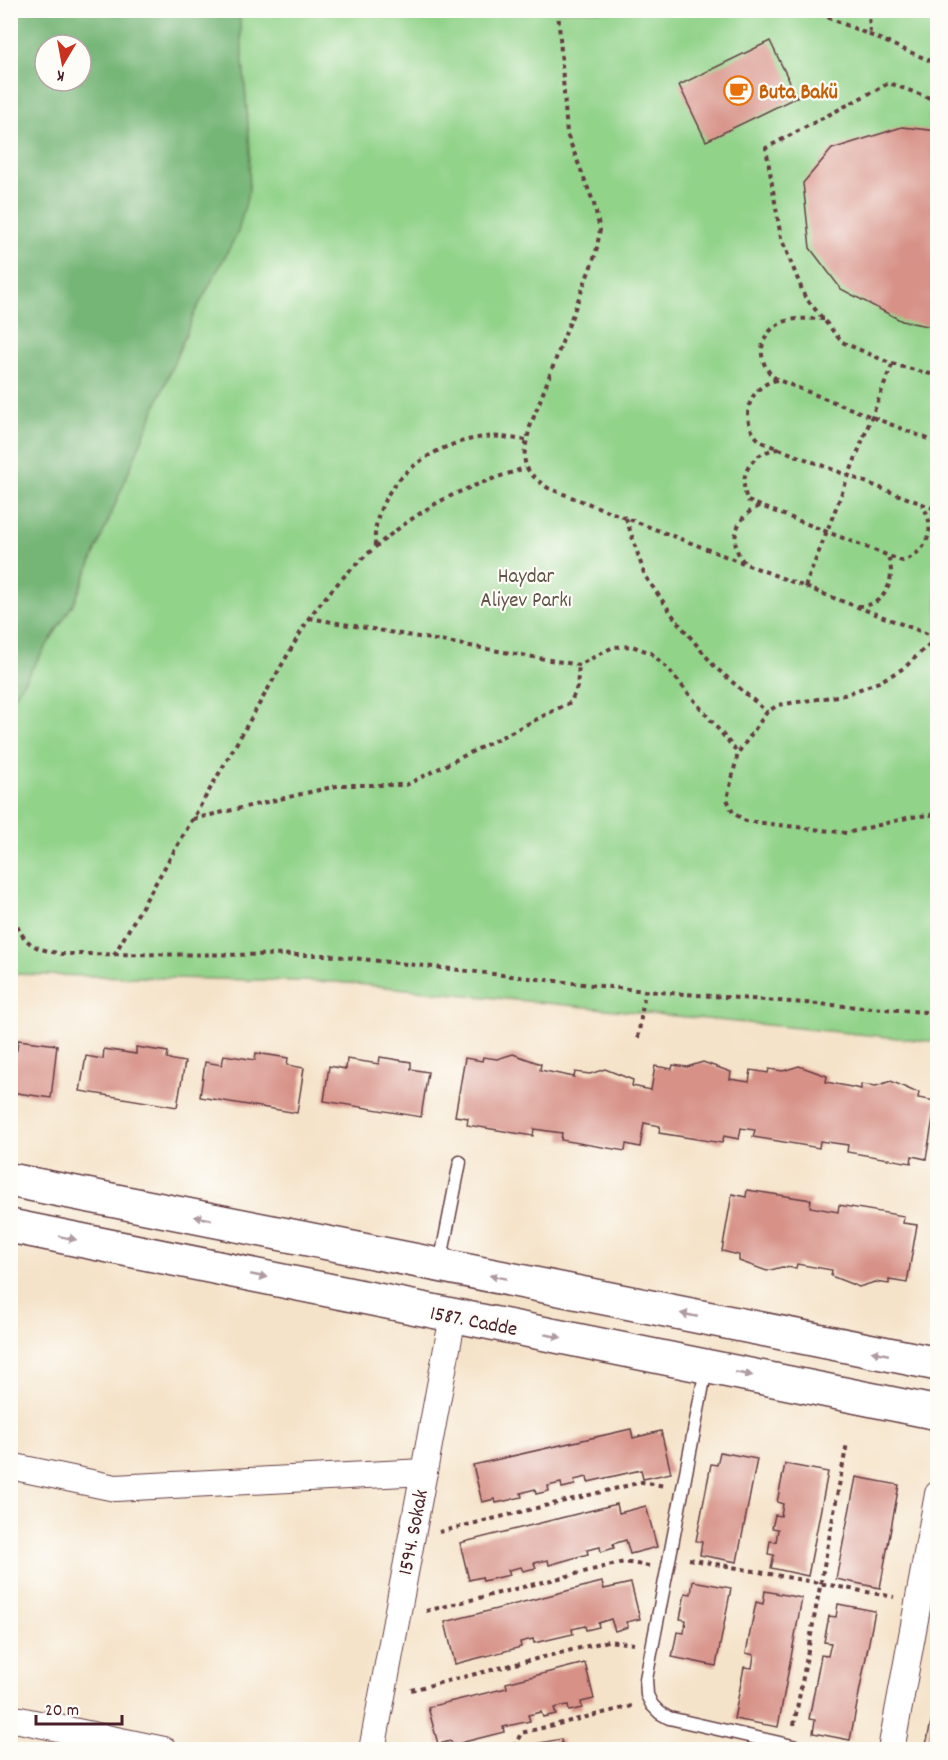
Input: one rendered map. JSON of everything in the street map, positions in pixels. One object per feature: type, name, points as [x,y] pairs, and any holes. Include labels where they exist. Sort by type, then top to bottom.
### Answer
[{"type":"main road","points":[[10,1180],[938,1364]]},
{"type":"main road","name":"1587. Cadde","points":[[10,1226],[938,1413]]},
{"type":"street","name":"1594. Sokak","points":[[372,1749],[453,1316]]},
{"type":"street","points":[[10,1466],[115,1488],[424,1472]]},
{"type":"street","points":[[891,1749],[938,1494]]},
{"type":"street","points":[[10,1718],[164,1749]]},
{"type":"lane","points":[[440,1266],[460,1162]]},
{"type":"lane","points":[[707,1366],[646,1679],[647,1695],[660,1713],[680,1722],[810,1749]]},
{"type":"path","points":[[558,10],[567,134],[594,204],[600,230],[596,253],[527,440],[524,456],[525,468],[548,488],[937,638],[904,668],[879,682],[844,694],[778,705],[767,712],[738,753],[727,799],[733,813],[746,822],[847,834],[911,817],[938,814]]},
{"type":"path","points":[[811,10],[938,64]]},
{"type":"path","points":[[869,10],[870,35]]},
{"type":"path","points":[[938,101],[889,83],[766,148],[781,238],[805,297],[842,342],[892,364],[938,376]]},
{"type":"path","points":[[824,319],[790,320],[774,328],[763,343],[762,361],[765,369],[778,380],[938,442]]},
{"type":"path","points":[[805,587],[892,364]]},
{"type":"path","points":[[778,380],[767,383],[753,395],[747,412],[751,430],[756,438],[761,442],[938,510]]},
{"type":"path","points":[[375,546],[374,532],[378,513],[386,494],[406,471],[450,445],[469,440],[487,436],[527,440]]},
{"type":"path","points":[[779,449],[763,452],[749,464],[743,481],[747,499],[826,532],[902,561],[911,558],[924,546],[930,529],[930,519],[922,505]]},
{"type":"path","points":[[114,956],[309,618],[332,588],[375,546],[429,508],[480,483],[525,468]]},
{"type":"path","points":[[747,565],[738,555],[735,547],[736,529],[747,514],[762,506]]},
{"type":"path","points":[[626,518],[645,576],[676,620],[715,667],[767,712]]},
{"type":"path","points":[[854,606],[873,604],[886,592],[892,575],[887,555]]},
{"type":"path","points":[[309,618],[579,665],[613,647],[632,646],[651,653],[669,670],[738,753]]},
{"type":"path","points":[[192,819],[341,785],[406,784],[571,702],[578,687],[579,665]]},
{"type":"path","points":[[16,926],[24,939],[38,949],[62,954],[114,956],[326,955],[645,991],[938,1013]]},
{"type":"path","points":[[638,1038],[645,991]]},
{"type":"path","points":[[790,1745],[847,1443]]},
{"type":"path","points":[[411,1539],[642,1482],[683,1490]]},
{"type":"path","points":[[670,1556],[918,1602]]},
{"type":"path","points":[[396,1618],[624,1562],[668,1570]]},
{"type":"path","points":[[381,1697],[608,1641],[652,1647]]},
{"type":"path","points":[[495,1749],[516,1744],[522,1733],[650,1701]]},
{"type":"green space","points":[[11,10],[239,11],[250,150],[249,191],[238,232],[194,314],[75,601],[11,702]]},
{"type":"green space","name":"Haydar Aliyev Parkı","points":[[239,11],[937,11],[937,1042],[336,982],[11,974],[10,702],[75,601],[194,314],[238,232],[250,150]]},
{"type":"building","name":"Buta Bakü","points":[[770,41],[797,97],[706,141],[679,85]]},
{"type":"building","points":[[902,127],[938,131],[938,328],[902,321],[841,289],[810,248],[803,183],[832,149]]},
{"type":"building","points":[[18,1040],[57,1045],[51,1098],[10,1092],[10,1050],[17,1050]]},
{"type":"building","points":[[136,1047],[168,1052],[167,1059],[185,1062],[177,1107],[80,1091],[86,1056],[103,1059],[104,1049],[136,1054]]},
{"type":"building","points":[[256,1053],[288,1058],[287,1065],[304,1068],[297,1113],[200,1097],[205,1062],[222,1065],[224,1055],[255,1060]]},
{"type":"building","points":[[513,1054],[541,1064],[540,1070],[574,1077],[575,1072],[590,1074],[605,1069],[633,1080],[632,1086],[651,1090],[655,1066],[672,1069],[673,1065],[687,1067],[703,1062],[731,1072],[730,1079],[749,1082],[751,1070],[768,1073],[769,1069],[783,1071],[799,1066],[827,1076],[826,1082],[861,1089],[861,1084],[876,1086],[891,1081],[919,1092],[918,1098],[936,1101],[926,1159],[912,1156],[911,1163],[847,1152],[848,1145],[820,1141],[819,1148],[753,1137],[755,1130],[741,1128],[739,1139],[724,1136],[722,1143],[659,1133],[660,1126],[644,1123],[640,1147],[626,1144],[625,1151],[561,1140],[562,1133],[534,1129],[533,1136],[467,1125],[468,1118],[455,1116],[465,1058],[482,1061],[483,1057],[497,1059]]},
{"type":"building","points":[[380,1057],[411,1062],[411,1069],[428,1072],[421,1117],[324,1101],[329,1066],[346,1069],[347,1059],[379,1064]]},
{"type":"building","points":[[747,1190],[811,1200],[810,1207],[838,1212],[839,1205],[904,1216],[903,1223],[917,1225],[907,1283],[889,1280],[889,1284],[875,1282],[859,1287],[831,1276],[832,1270],[797,1264],[796,1268],[782,1267],[767,1271],[739,1261],[739,1255],[722,1251],[732,1194],[746,1197]]},
{"type":"building","points":[[631,1429],[633,1438],[661,1431],[671,1473],[643,1479],[641,1470],[588,1482],[587,1477],[574,1480],[575,1485],[562,1488],[561,1483],[548,1486],[549,1491],[536,1494],[535,1489],[521,1493],[522,1497],[496,1503],[495,1499],[482,1502],[473,1465]]},
{"type":"building","points":[[720,1452],[757,1459],[737,1562],[700,1555],[702,1542],[696,1541],[711,1464],[717,1465]]},
{"type":"building","points":[[785,1464],[828,1472],[808,1576],[771,1568],[774,1555],[768,1554],[770,1541],[776,1542],[778,1529],[772,1528],[775,1515],[781,1516],[783,1504],[777,1502]]},
{"type":"building","points":[[856,1477],[899,1485],[880,1588],[836,1579]]},
{"type":"building","points":[[617,1504],[619,1513],[646,1506],[657,1547],[630,1554],[626,1540],[613,1544],[614,1548],[601,1552],[600,1547],[587,1550],[588,1554],[549,1565],[548,1560],[534,1563],[536,1568],[523,1571],[521,1567],[508,1570],[510,1575],[483,1581],[482,1577],[469,1580],[460,1543]]},
{"type":"building","points":[[693,1581],[731,1588],[716,1666],[672,1657],[677,1632],[684,1633],[686,1620],[680,1619],[685,1593],[691,1594]]},
{"type":"building","points":[[602,1582],[604,1589],[631,1583],[640,1619],[626,1622],[628,1627],[615,1631],[611,1619],[598,1623],[599,1627],[586,1630],[585,1626],[572,1629],[573,1634],[534,1643],[533,1639],[520,1642],[521,1647],[455,1664],[445,1622]]},
{"type":"building","points":[[765,1591],[802,1598],[778,1727],[734,1719],[744,1667],[752,1668],[754,1655],[746,1653],[756,1602],[763,1604]]},
{"type":"building","points":[[838,1604],[875,1611],[850,1740],[813,1733],[815,1720],[809,1719],[821,1655],[828,1656],[831,1643],[824,1642],[829,1616],[836,1617]]},
{"type":"building","points":[[585,1663],[594,1699],[581,1702],[582,1708],[569,1711],[568,1705],[554,1708],[556,1714],[543,1717],[541,1712],[528,1715],[530,1721],[503,1727],[504,1732],[452,1745],[451,1741],[438,1744],[428,1707],[507,1688],[506,1683]]},
{"type":"building","points":[[936,1694],[938,1749],[925,1749],[934,1709]]},
{"type":"building","points":[[561,1739],[563,1749],[535,1749],[534,1744]]},
{"type":"place","name":"Buta Bakü","points":[[738,91]]}]
